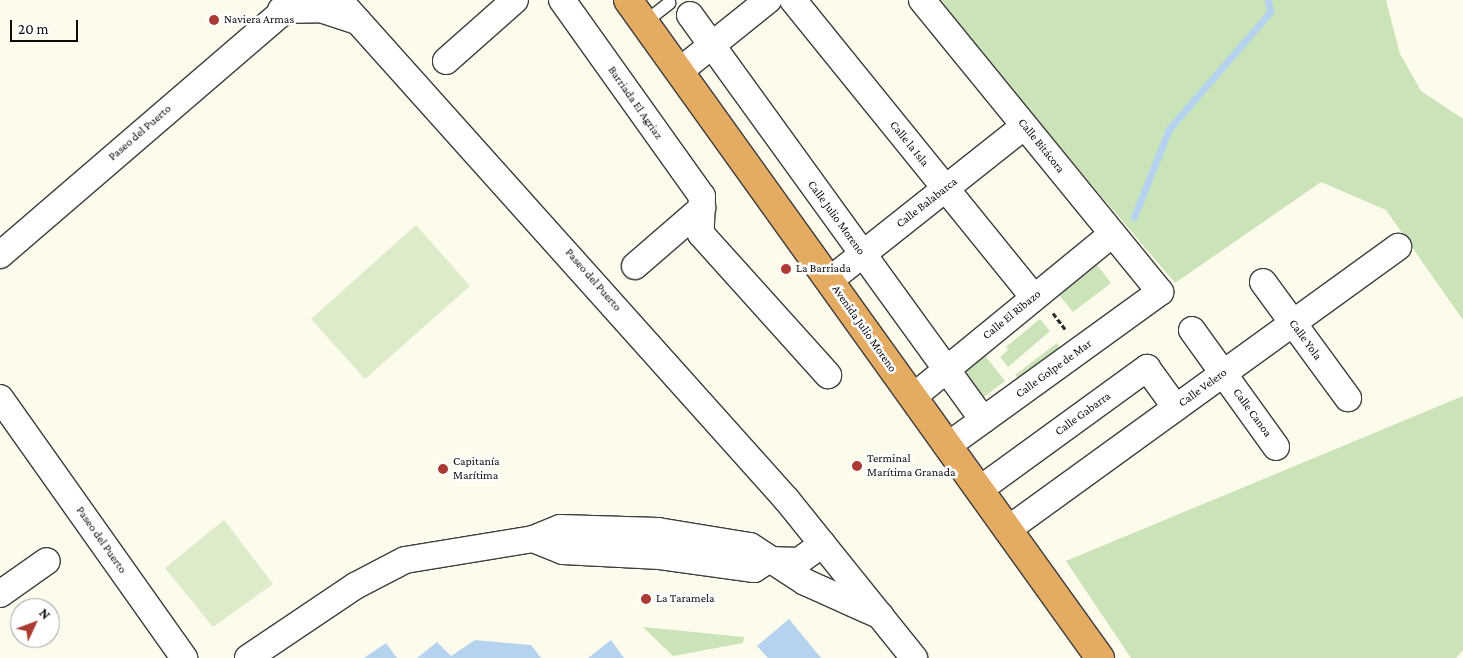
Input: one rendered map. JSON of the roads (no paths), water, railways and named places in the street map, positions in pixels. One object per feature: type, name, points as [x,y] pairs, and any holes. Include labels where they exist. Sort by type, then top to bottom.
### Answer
[{"type":"highway","name":"Avenida Julio Moreno","points":[[628,0],[681,70],[1100,658]]},
{"type":"street","name":"Paseo del Puerto","points":[[339,0],[822,544],[914,658]]},
{"type":"street","points":[[446,61],[515,0]]},
{"type":"street","name":"Barriada El Agriaz","points":[[562,0],[702,196],[701,234],[828,375]]},
{"type":"street","points":[[681,70],[768,0]]},
{"type":"street","name":"Calle la Isla","points":[[793,0],[946,189],[1032,291]]},
{"type":"street","name":"Calle Bitácora","points":[[922,0],[1160,292]]},
{"type":"street","name":"Paseo del Puerto","points":[[0,255],[286,3],[320,9],[359,21]]},
{"type":"street","name":"Calle Julio Moreno","points":[[679,9],[712,45],[983,420]]},
{"type":"street","name":"Calle Balabarca","points":[[830,280],[1024,126]]},
{"type":"street","points":[[634,266],[702,208]]},
{"type":"street","name":"Calle El Ribazo","points":[[913,397],[946,370],[1032,291],[1112,234]]},
{"type":"street","name":"Calle Velero","points":[[1007,530],[1398,247]]},
{"type":"street","name":"Calle Yola","points":[[1262,282],[1348,398]]},
{"type":"street","name":"Calle Golpe de Mar","points":[[948,446],[1160,292]]},
{"type":"street","name":"Calle Canoa","points":[[1192,330],[1276,447]]},
{"type":"street","name":"Calle Gabarra","points":[[980,490],[1147,368],[1176,408]]},
{"type":"street","name":"Paseo del Puerto","points":[[0,398],[184,658]]},
{"type":"street","points":[[248,658],[355,586],[405,560],[533,539],[560,528],[658,531],[750,546],[768,560],[848,605],[881,616]]},
{"type":"street","points":[[768,560],[800,561],[822,544]]},
{"type":"street","points":[[0,594],[47,561]]},
{"type":"lane","points":[[645,22],[679,9]]},
{"type":"water","points":[[789,619],[821,658],[768,658],[757,646]]},
{"type":"water","points":[[475,640],[531,645],[541,658],[417,658],[437,642],[451,656]]},
{"type":"water","points":[[611,640],[624,658],[588,658]]},
{"type":"water","points":[[386,643],[397,658],[364,658]]},
{"type":"waterway","points":[[1134,217],[1169,129],[1270,12],[1268,0]]},
{"type":"place","name":"Naviera Armas","points":[[214,20]]},
{"type":"place","name":"La Barriada","points":[[786,269]]},
{"type":"place","name":"Terminal Marítima Granada","points":[[857,466]]},
{"type":"place","name":"Capitanía Marítima","points":[[443,469]]},
{"type":"place","name":"La Taramela","points":[[646,599]]}]
